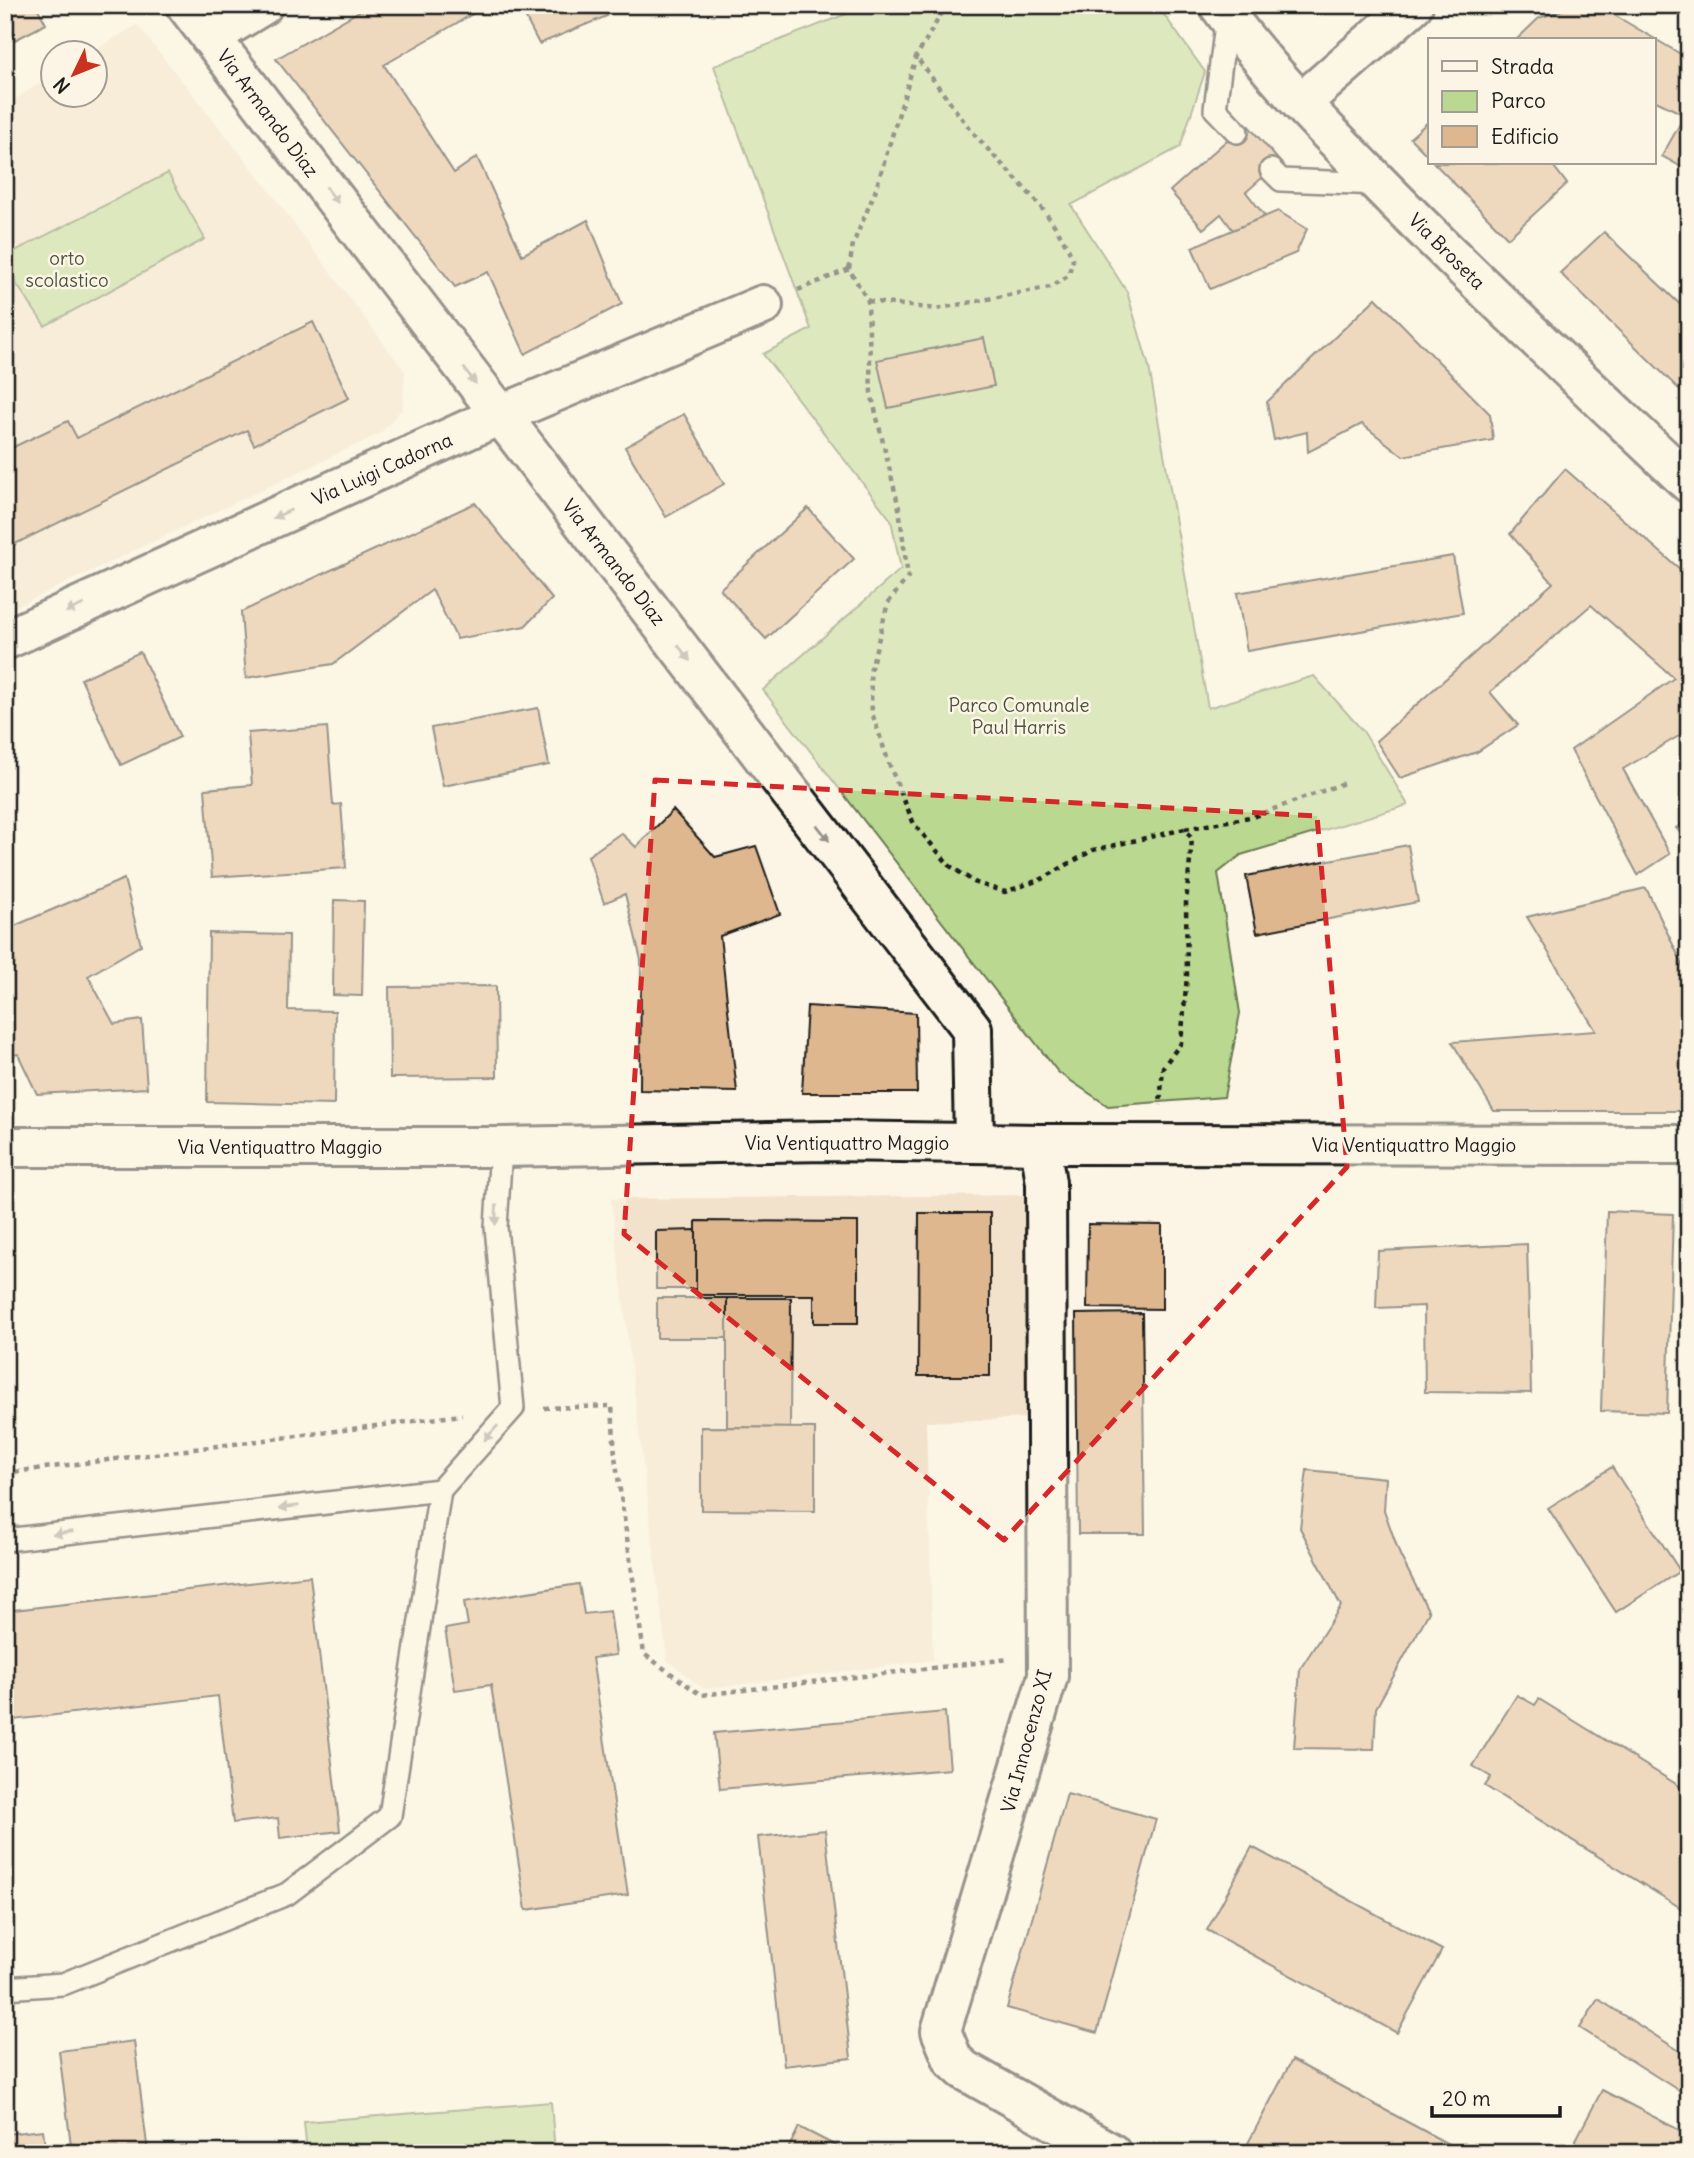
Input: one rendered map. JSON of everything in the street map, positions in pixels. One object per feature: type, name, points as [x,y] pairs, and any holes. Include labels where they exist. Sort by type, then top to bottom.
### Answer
[{"type":"street","name":"Via Armando Diaz","points":[[186,5],[972,1029],[974,1143]]},
{"type":"street","points":[[210,37],[263,5]]},
{"type":"street","points":[[1301,103],[1413,5]]},
{"type":"street","name":"Via Broseta","points":[[1223,11],[1301,103],[1380,184],[1473,278],[1689,483]]},
{"type":"street","name":"Via Luigi Cadorna","points":[[5,640],[500,415],[763,305]]},
{"type":"street","name":"Via Ventiquattro Maggio","points":[[5,1147],[500,1147],[827,1141],[1156,1145],[1689,1145]]},
{"type":"street","name":"Via Innocenzo XI","points":[[1040,1144],[1046,1183],[1048,1676],[941,2031],[953,2060],[964,2070],[1111,2153]]},
{"type":"lane","points":[[1223,11],[1216,109],[1237,132]]},
{"type":"lane","points":[[1271,170],[1281,180],[1380,184]]},
{"type":"lane","points":[[5,1988],[63,1984],[286,1894],[390,1816],[440,1490],[513,1408],[496,1227],[500,1147]]},
{"type":"lane","points":[[5,1540],[440,1490]]},
{"type":"path","points":[[952,5],[943,11],[916,57],[875,192],[853,244],[849,269],[868,301],[871,393],[899,508],[908,577],[888,603],[870,673],[872,713],[914,824],[950,866],[976,883],[1005,892],[1042,879],[1093,850],[1185,828],[1255,816],[1345,783]]},
{"type":"path","points":[[868,301],[936,309],[1050,287],[1068,276],[1073,260],[1065,241],[1039,203],[984,145],[916,57]]},
{"type":"path","points":[[763,305],[849,269]]},
{"type":"path","points":[[1156,1145],[1163,1067],[1181,1042],[1186,976],[1186,903],[1192,839],[1185,828]]},
{"type":"path","points":[[5,1473],[513,1408],[612,1406],[615,1456],[644,1654],[701,1695],[1048,1654]]},
{"type":"highlighted area","points":[[655,780],[1317,816],[1347,1167],[1004,1540],[624,1234]]},
{"type":"shaded area","points":[[137,25],[259,177],[405,372],[402,409],[381,433],[5,612],[5,105],[38,85],[38,108],[108,108],[108,42]]},
{"type":"shaded area","points":[[1024,1195],[1030,1418],[926,1422],[933,1660],[704,1689],[667,1660],[611,1199]]},
{"type":"green space","name":"Parco Comunale Paul Harris","points":[[869,5],[1157,5],[1205,72],[1180,147],[1071,205],[1127,292],[1149,367],[1208,708],[1314,676],[1363,731],[1408,805],[1241,855],[1218,873],[1240,1013],[1224,1097],[1108,1106],[1058,1072],[763,690],[901,569],[891,520],[763,354],[811,329],[714,66]]},
{"type":"green space","name":"orto scolastico","points":[[168,173],[205,239],[45,326],[5,267],[5,256]]},
{"type":"green space","points":[[551,2102],[555,2153],[307,2153],[304,2122]]},
{"type":"building","points":[[5,5],[36,5],[46,24],[5,45]]},
{"type":"building","points":[[370,5],[488,5],[384,65],[454,173],[477,157],[522,255],[588,220],[622,304],[525,354],[488,272],[455,287],[276,59]]},
{"type":"building","points":[[519,5],[602,5],[607,16],[539,44]]},
{"type":"building","points":[[1599,6],[1653,38],[1518,38],[1539,18],[1571,7]]},
{"type":"building","points":[[1656,40],[1689,59],[1689,171],[1662,156],[1685,115],[1656,101]]},
{"type":"building","points":[[1428,122],[1428,156],[1410,138]]},
{"type":"building","points":[[1246,123],[1280,162],[1246,192],[1265,216],[1233,230],[1221,214],[1203,229],[1170,191]]},
{"type":"building","points":[[1435,164],[1552,164],[1567,184],[1508,238]]},
{"type":"building","points":[[1278,211],[1307,229],[1296,253],[1210,289],[1192,247]]},
{"type":"building","points":[[1604,232],[1689,313],[1689,399],[1560,273]]},
{"type":"building","points":[[1376,298],[1490,414],[1493,440],[1403,456],[1362,424],[1308,452],[1307,432],[1274,440],[1267,402]]},
{"type":"building","points":[[313,322],[349,398],[254,445],[247,430],[5,549],[5,451],[68,421],[77,438]]},
{"type":"building","points":[[984,338],[994,386],[888,408],[877,360]]},
{"type":"building","points":[[684,414],[724,484],[666,517],[625,447]]},
{"type":"building","points":[[1565,469],[1689,577],[1689,730],[1623,769],[1670,854],[1638,875],[1571,750],[1674,678],[1591,605],[1490,692],[1518,725],[1477,752],[1400,778],[1376,741],[1553,583],[1510,534]]},
{"type":"building","points":[[475,503],[552,599],[525,626],[457,639],[432,590],[333,664],[246,678],[241,612]]},
{"type":"building","points":[[808,508],[854,559],[766,639],[720,589]]},
{"type":"building","points":[[1453,556],[1463,613],[1247,651],[1237,593]]},
{"type":"building","points":[[140,652],[180,737],[121,765],[81,679]]},
{"type":"building","points":[[538,708],[549,765],[443,786],[431,728]]},
{"type":"building","points":[[327,727],[333,805],[341,804],[346,868],[212,877],[205,789],[252,785],[248,733]]},
{"type":"building","points":[[673,810],[715,857],[756,846],[780,914],[720,936],[737,1092],[640,1090],[641,960],[625,894],[604,903],[588,856],[621,833],[636,847]]},
{"type":"building","points":[[1689,818],[1689,843],[1676,828]]},
{"type":"building","points":[[1408,845],[1418,902],[1257,933],[1246,876]]},
{"type":"building","points":[[124,879],[141,945],[88,976],[114,1024],[142,1020],[147,1088],[37,1094],[18,1054],[5,1056],[5,930]]},
{"type":"building","points":[[1646,888],[1689,978],[1689,1111],[1494,1111],[1452,1042],[1596,1031],[1527,917]]},
{"type":"building","points":[[334,900],[364,901],[362,996],[333,995]]},
{"type":"building","points":[[209,933],[289,935],[288,1010],[335,1011],[334,1105],[207,1102]]},
{"type":"building","points":[[496,986],[497,1077],[390,1078],[389,987]]},
{"type":"building","points":[[807,1006],[916,1013],[917,1093],[802,1093]]},
{"type":"building","points":[[1607,1211],[1673,1214],[1667,1413],[1601,1411]]},
{"type":"building","points":[[919,1213],[990,1213],[990,1376],[918,1376]]},
{"type":"building","points":[[696,1221],[858,1222],[858,1323],[814,1323],[814,1295],[696,1295]]},
{"type":"building","points":[[1088,1224],[1162,1225],[1162,1309],[1087,1308]]},
{"type":"building","points":[[696,1230],[696,1289],[656,1289],[656,1231]]},
{"type":"building","points":[[1527,1244],[1531,1393],[1425,1392],[1424,1306],[1376,1308],[1378,1251]]},
{"type":"building","points":[[657,1298],[727,1298],[727,1338],[657,1338]]},
{"type":"building","points":[[727,1298],[791,1298],[790,1428],[727,1427]]},
{"type":"building","points":[[1142,1313],[1145,1534],[1078,1534],[1076,1314]]},
{"type":"building","points":[[701,1427],[815,1428],[815,1511],[701,1510]]},
{"type":"building","points":[[1612,1467],[1680,1571],[1616,1612],[1548,1508]]},
{"type":"building","points":[[1307,1470],[1386,1478],[1384,1510],[1400,1555],[1429,1612],[1376,1708],[1374,1749],[1294,1748],[1300,1669],[1341,1606],[1300,1528]]},
{"type":"building","points":[[310,1576],[340,1831],[280,1838],[278,1818],[233,1823],[218,1696],[5,1721],[5,1611]]},
{"type":"building","points":[[579,1584],[584,1614],[610,1611],[616,1655],[592,1658],[628,1895],[526,1910],[491,1685],[455,1690],[445,1629],[468,1625],[464,1602]]},
{"type":"building","points":[[1517,1695],[1535,1705],[1539,1699],[1689,1792],[1689,1913],[1485,1786],[1491,1777],[1473,1766]]},
{"type":"building","points":[[945,1712],[950,1769],[720,1789],[714,1733]]},
{"type":"building","points":[[5,1753],[10,1793],[5,1794]]},
{"type":"building","points":[[1067,1794],[1156,1819],[1097,2033],[1007,2008]]},
{"type":"building","points":[[825,1830],[851,2058],[784,2066],[758,1837]]},
{"type":"building","points":[[1252,1847],[1442,1950],[1397,2033],[1207,1930]]},
{"type":"building","points":[[1598,1999],[1689,2057],[1689,2097],[1580,2028]]},
{"type":"building","points":[[134,2041],[148,2153],[72,2153],[59,2051]]},
{"type":"building","points":[[1292,2060],[1465,2153],[1262,2153],[1247,2145]]},
{"type":"building","points":[[1602,2090],[1689,2135],[1689,2144],[1684,2153],[1569,2153]]},
{"type":"building","points":[[799,2127],[850,2153],[786,2153]]},
{"type":"building","points":[[43,2130],[46,2153],[5,2153],[5,2134]]}]
